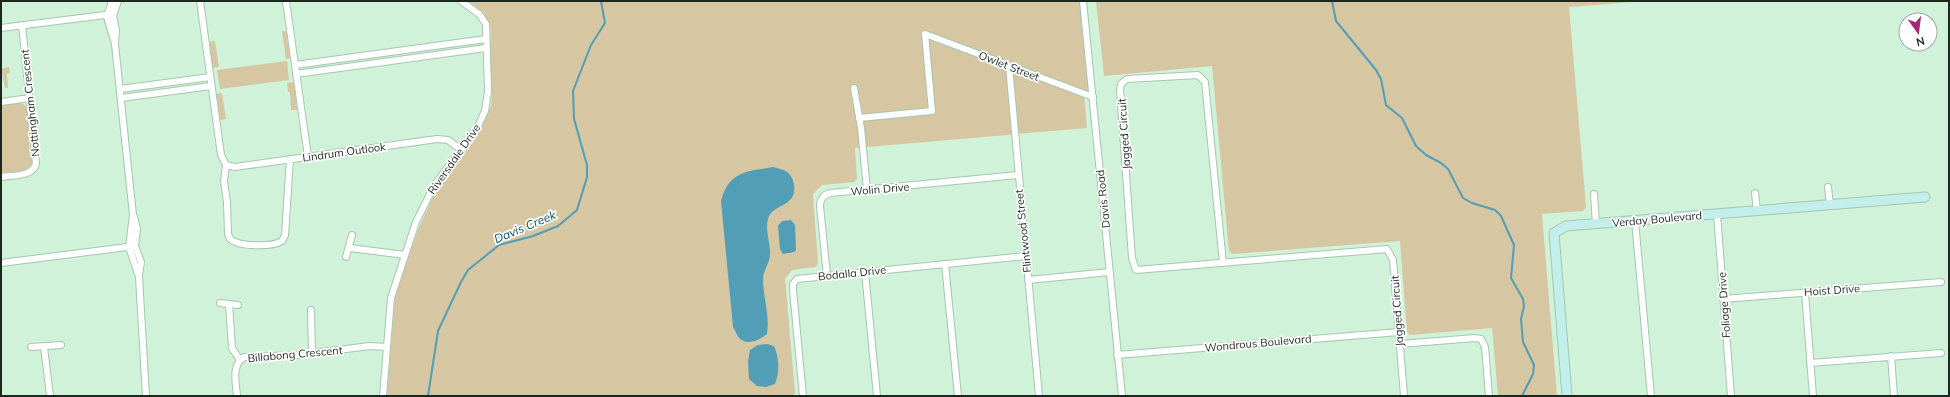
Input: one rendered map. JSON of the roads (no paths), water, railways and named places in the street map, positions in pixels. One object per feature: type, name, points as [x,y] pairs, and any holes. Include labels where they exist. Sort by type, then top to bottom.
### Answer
[{"type":"street","points":[[112,1],[110,14],[116,30],[115,44],[133,214],[137,230],[132,246],[141,262],[139,277],[146,396]]},
{"type":"street","points":[[110,14],[118,1]]},
{"type":"street","points":[[200,1],[221,155],[226,165],[224,181],[230,239],[238,243],[271,245],[282,241],[285,235],[290,159]]},
{"type":"street","points":[[286,1],[308,157]]},
{"type":"street","name":"Riversdale Drive","points":[[383,396],[391,298],[405,255],[428,197],[460,149],[478,126],[487,104],[486,24],[482,17],[461,1]]},
{"type":"street","name":"Davis Road","points":[[1083,1],[1122,396]]},
{"type":"street","points":[[1,28],[110,14]]},
{"type":"street","name":"Nottingham Crescent","points":[[1,177],[28,173],[35,167],[37,158],[22,25]]},
{"type":"street","name":"Owlet Street","points":[[859,118],[932,111],[925,34],[1093,97]]},
{"type":"street","points":[[295,65],[486,39]]},
{"type":"street","points":[[424,47],[425,56]]},
{"type":"street","points":[[296,74],[486,48]]},
{"type":"street","points":[[348,58],[350,66]]},
{"type":"street","name":"Flintwood Street","points":[[1009,66],[1039,396]]},
{"type":"street","name":"Jagged Circuit","points":[[1223,263],[1205,82],[1198,75],[1127,79],[1121,84],[1120,90],[1132,258],[1136,270],[1223,263],[1387,249],[1393,260],[1404,396]]},
{"type":"street","points":[[120,89],[210,77]]},
{"type":"street","points":[[121,98],[211,86]]},
{"type":"street","points":[[854,88],[859,118],[866,190]]},
{"type":"street","points":[[1,102],[30,98]]},
{"type":"street","name":"Lindrum Outlook","points":[[226,165],[235,167],[441,138],[450,141],[460,149]]},
{"type":"street","name":"Wolin Drive","points":[[827,276],[820,206],[822,198],[830,193],[1018,175]]},
{"type":"street","points":[[1828,187],[1830,205]]},
{"type":"street","points":[[1755,193],[1757,211]]},
{"type":"street","points":[[1594,194],[1596,224]]},
{"type":"street","name":"Verday Boulevard","points":[[1567,396],[1554,233],[1566,226],[1925,197]]},
{"type":"street","name":"Foliage Drive","points":[[1717,214],[1731,396]]},
{"type":"street","points":[[1635,221],[1651,396]]},
{"type":"street","points":[[346,257],[350,248],[352,235]]},
{"type":"street","points":[[1,263],[132,246]]},
{"type":"street","points":[[350,248],[405,255]]},
{"type":"street","name":"Bodalla Drive","points":[[803,396],[793,286],[795,281],[800,278],[1026,256]]},
{"type":"street","points":[[945,264],[958,396]]},
{"type":"street","points":[[865,272],[876,396]]},
{"type":"street","points":[[1028,280],[1110,272]]},
{"type":"street","name":"Hoist Drive","points":[[1723,299],[1941,282]]},
{"type":"street","points":[[1805,292],[1812,396]]},
{"type":"street","points":[[220,304],[238,305]]},
{"type":"street","points":[[229,304],[231,345],[234,353],[240,360]]},
{"type":"street","points":[[310,310],[312,354]]},
{"type":"street","name":"Wondrous Boulevard","points":[[1118,355],[1399,332]]},
{"type":"street","points":[[1400,344],[1475,338],[1481,339],[1485,347],[1489,396]]},
{"type":"street","points":[[31,347],[61,345]]},
{"type":"street","name":"Billabong Crescent","points":[[237,396],[235,368],[240,360],[250,356],[312,354],[370,346],[387,346]]},
{"type":"street","points":[[44,347],[50,396]]},
{"type":"street","points":[[1810,363],[1941,352]]},
{"type":"street","points":[[1891,356],[1894,396]]},
{"type":"water","points":[[773,167],[790,174],[794,185],[794,192],[792,198],[774,210],[768,219],[767,227],[770,256],[763,279],[768,320],[767,334],[758,340],[747,342],[740,339],[733,327],[721,201],[724,191],[734,178],[747,172]]},
{"type":"water","points":[[791,220],[795,225],[796,250],[794,252],[783,254],[780,249],[778,226],[782,221]]},
{"type":"water","points":[[767,344],[774,346],[777,355],[777,379],[775,384],[766,387],[757,386],[749,379],[748,361],[750,350],[758,345]]},
{"type":"waterway","name":"Davis Creek","points":[[428,396],[438,331],[468,270],[499,245],[533,236],[558,226],[577,210],[587,177],[587,165],[574,119],[573,91],[591,45],[605,23],[601,1]]},
{"type":"waterway","points":[[1332,1],[1336,21],[1376,70],[1381,79],[1386,105],[1402,118],[1416,146],[1426,155],[1441,163],[1448,169],[1463,198],[1472,203],[1495,210],[1501,216],[1514,245],[1511,278],[1523,299],[1524,306],[1521,319],[1523,342],[1534,365],[1533,374],[1522,396]]}]
